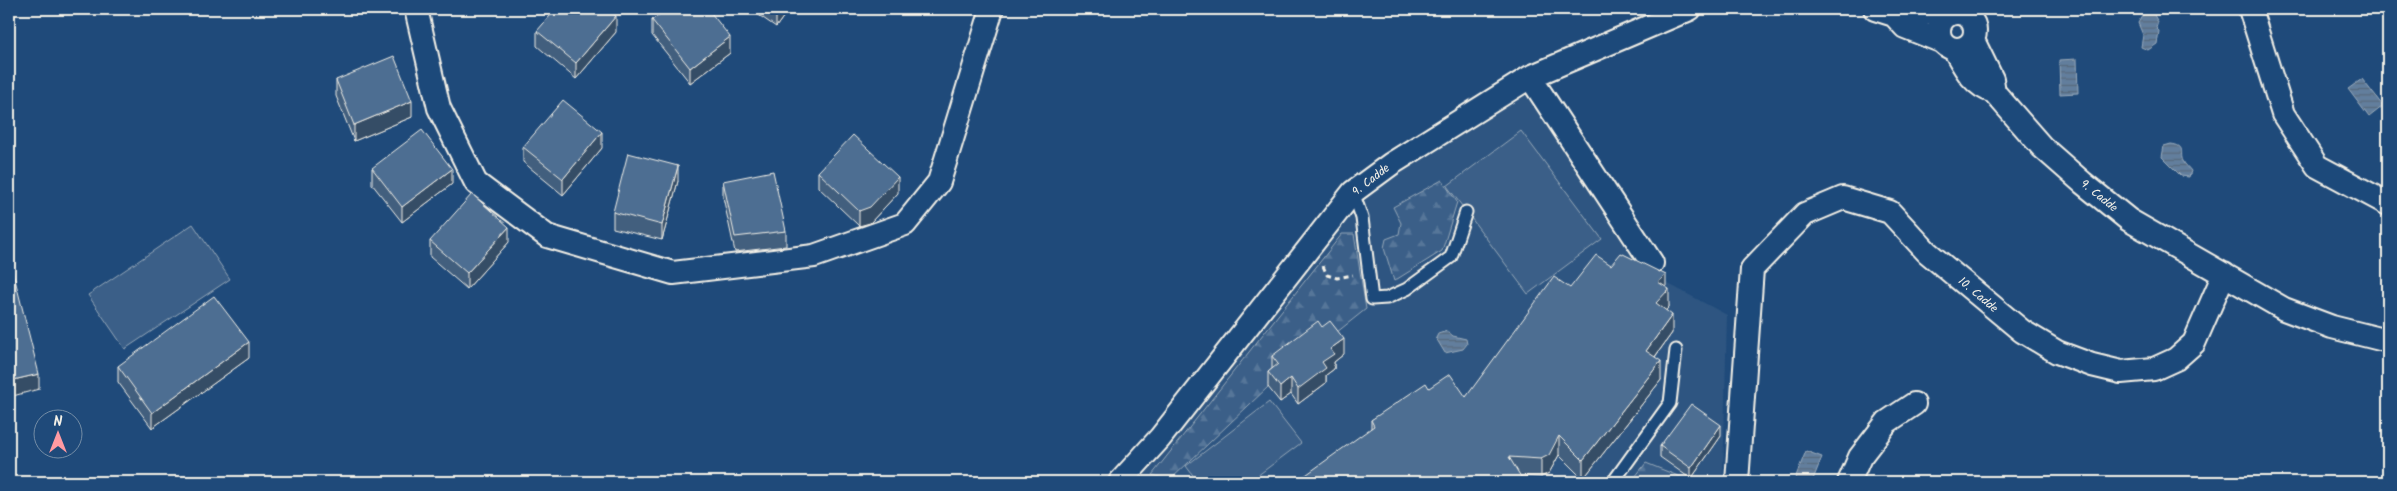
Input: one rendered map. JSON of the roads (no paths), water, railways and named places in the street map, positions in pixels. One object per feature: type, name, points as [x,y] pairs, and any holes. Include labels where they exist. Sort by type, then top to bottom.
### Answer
[{"type":"street","points":[[416,9],[439,108],[476,183],[547,236],[673,272],[754,265],[814,256],[905,224],[939,182],[992,9]]},
{"type":"street","name":"9. Cadde","points":[[1120,482],[1160,438],[1353,192],[1391,164],[1530,78],[1690,9]]},
{"type":"street","points":[[2250,9],[2283,114],[2317,166],[2388,204]]},
{"type":"street","points":[[1884,12],[1910,10],[1967,15],[1965,33]]},
{"type":"street","points":[[1884,12],[1905,27],[1965,33]]},
{"type":"street","points":[[1952,13],[1939,28],[1965,33]]},
{"type":"street","name":"9. Cadde","points":[[1965,33],[1963,64],[1981,88],[1994,92],[2042,147],[2129,220],[2224,274]]},
{"type":"street","points":[[1530,78],[1652,263]]},
{"type":"street","name":"10. Cadde","points":[[1737,482],[1752,269],[1806,214],[1843,198],[1890,212],[1927,252],[2022,332],[2056,352],[2092,365],[2122,372],[2154,370],[2176,359],[2194,343],[2224,274]]},
{"type":"street","points":[[2224,274],[2284,309],[2332,327],[2388,341]]},
{"type":"street","points":[[1849,482],[1860,457],[1887,422],[1914,404]]},
{"type":"lane","points":[[1353,192],[1362,218],[1367,272],[1372,300],[1387,298],[1406,289],[1451,257],[1466,212]]},
{"type":"lane","points":[[1614,482],[1670,403],[1676,350]]}]
